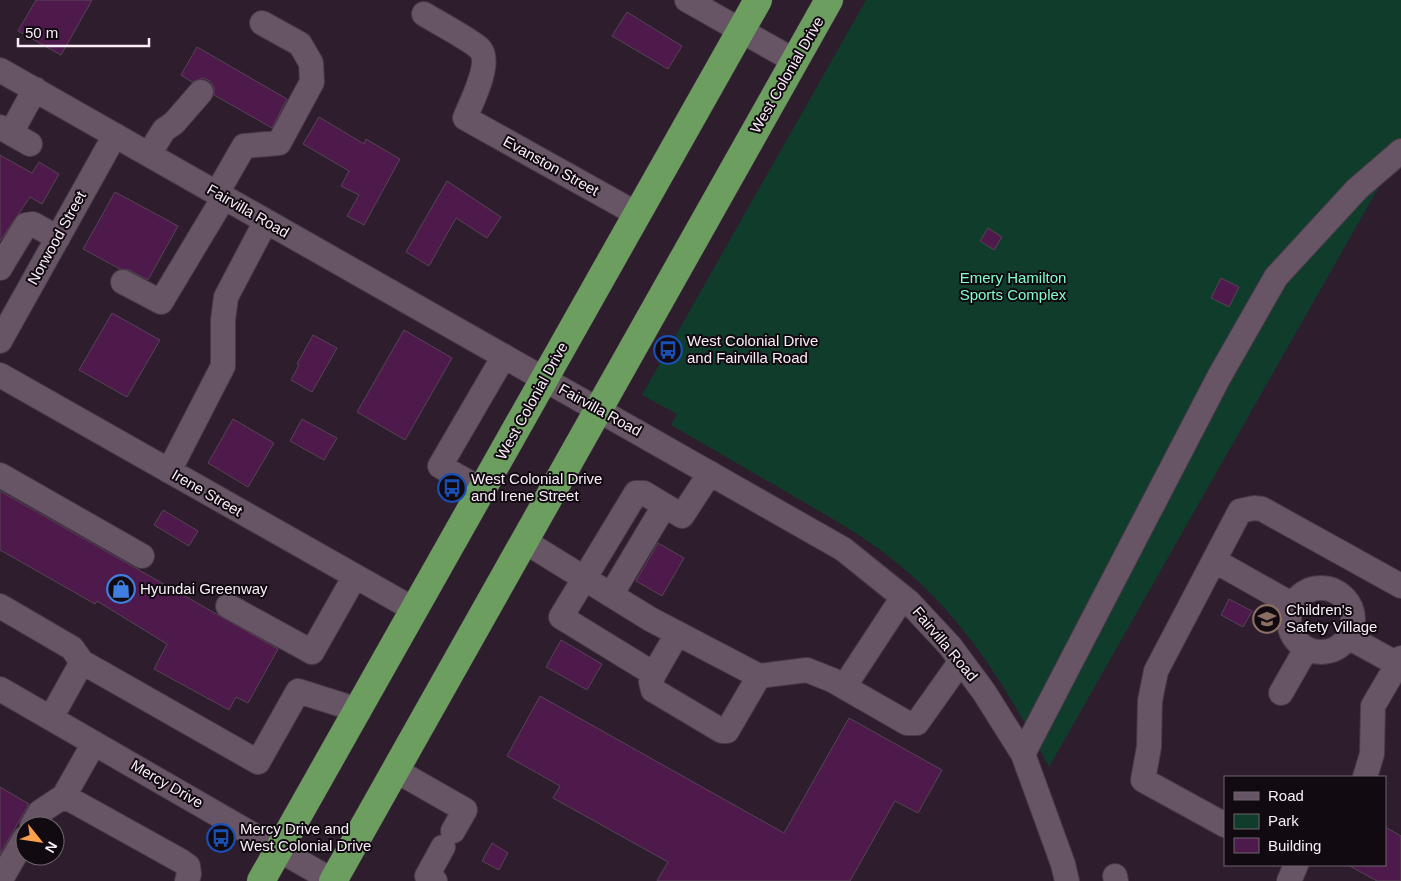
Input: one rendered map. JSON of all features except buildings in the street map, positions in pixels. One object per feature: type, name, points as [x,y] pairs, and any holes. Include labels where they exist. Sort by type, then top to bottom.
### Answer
[{"type":"highway","name":"West Colonial Drive","points":[[261,881],[758,0]]},
{"type":"highway","name":"West Colonial Drive","points":[[333,881],[830,0]]},
{"type":"street","points":[[697,2],[795,61]]},
{"type":"street","name":"Evanston Street","points":[[424,14],[480,49],[484,61],[480,81],[465,118],[637,214]]},
{"type":"street","points":[[123,282],[161,302],[220,195],[244,146],[279,143],[312,82],[311,63],[300,44],[262,23]]},
{"type":"street","name":"Fairvilla Road","points":[[0,70],[599,409],[843,550],[903,597],[950,646],[984,692],[1023,754],[1063,864],[1067,881]]},
{"type":"street","points":[[14,135],[34,89]]},
{"type":"street","points":[[148,154],[164,130],[174,123],[201,92]]},
{"type":"street","name":"Norwood Street","points":[[0,341],[115,135]]},
{"type":"street","points":[[1023,754],[1219,377],[1276,277],[1357,189],[1401,151]]},
{"type":"street","points":[[170,471],[223,366],[223,320],[226,297],[266,221]]},
{"type":"street","points":[[0,268],[26,225],[32,224],[58,238]]},
{"type":"street","points":[[0,282],[26,295]]},
{"type":"street","points":[[482,490],[440,466],[504,356]]},
{"type":"street","name":"Irene Street","points":[[0,375],[415,610]]},
{"type":"street","points":[[611,595],[674,511],[710,473]]},
{"type":"street","points":[[0,475],[142,556]]},
{"type":"street","points":[[654,674],[561,617],[636,493],[644,494],[674,511]]},
{"type":"street","points":[[1224,824],[1143,780],[1148,747],[1150,701],[1156,671],[1240,511],[1254,508],[1262,509],[1401,586]]},
{"type":"street","points":[[524,541],[677,634],[759,676],[807,670],[844,687],[907,722],[917,722],[961,661]]},
{"type":"street","points":[[1215,561],[1293,605]]},
{"type":"street","points":[[1338,594],[1355,561]]},
{"type":"street","points":[[228,606],[312,652],[356,576]]},
{"type":"street","points":[[1316,589],[1332,590],[1349,606],[1352,613],[1351,629],[1348,637],[1337,648],[1330,651],[1322,652],[1306,649],[1294,639],[1291,631],[1289,616],[1293,605],[1301,595],[1316,589]]},
{"type":"street","points":[[844,687],[903,597]]},
{"type":"street","points":[[0,606],[72,648],[82,662],[258,762],[298,691],[358,710]]},
{"type":"street","points":[[677,634],[654,674],[651,682],[653,690],[722,731],[727,731],[759,676]]},
{"type":"street","points":[[1348,637],[1400,663],[1373,706],[1372,754],[1365,776]]},
{"type":"street","points":[[1281,693],[1306,649]]},
{"type":"street","points":[[51,718],[82,662]]},
{"type":"street","name":"Mercy Drive","points":[[0,689],[333,881]]},
{"type":"street","points":[[38,816],[40,812],[64,796],[94,743]]},
{"type":"street","points":[[395,770],[465,810],[427,876],[435,881]]},
{"type":"street","points":[[64,796],[181,861],[188,866],[189,874],[187,881]]},
{"type":"street","points":[[0,881],[15,855]]},
{"type":"street","points":[[1289,881],[1296,866]]},
{"type":"green space","name":"Emery Hamilton Sports Complex","points":[[866,0],[1401,0],[1401,148],[1049,767],[1005,689],[989,665],[953,618],[898,563],[826,515],[671,425],[677,414],[642,395]]},
{"type":"place","name":"West Colonial Drive and Fairvilla Road","points":[[668,350]]},
{"type":"place","name":"West Colonial Drive and Irene Street","points":[[452,488]]},
{"type":"place","name":"Hyundai Greenway","points":[[121,589]]},
{"type":"place","name":"Children's Safety Village","points":[[1267,619]]},
{"type":"place","name":"Mercy Drive and West Colonial Drive","points":[[221,838]]}]
